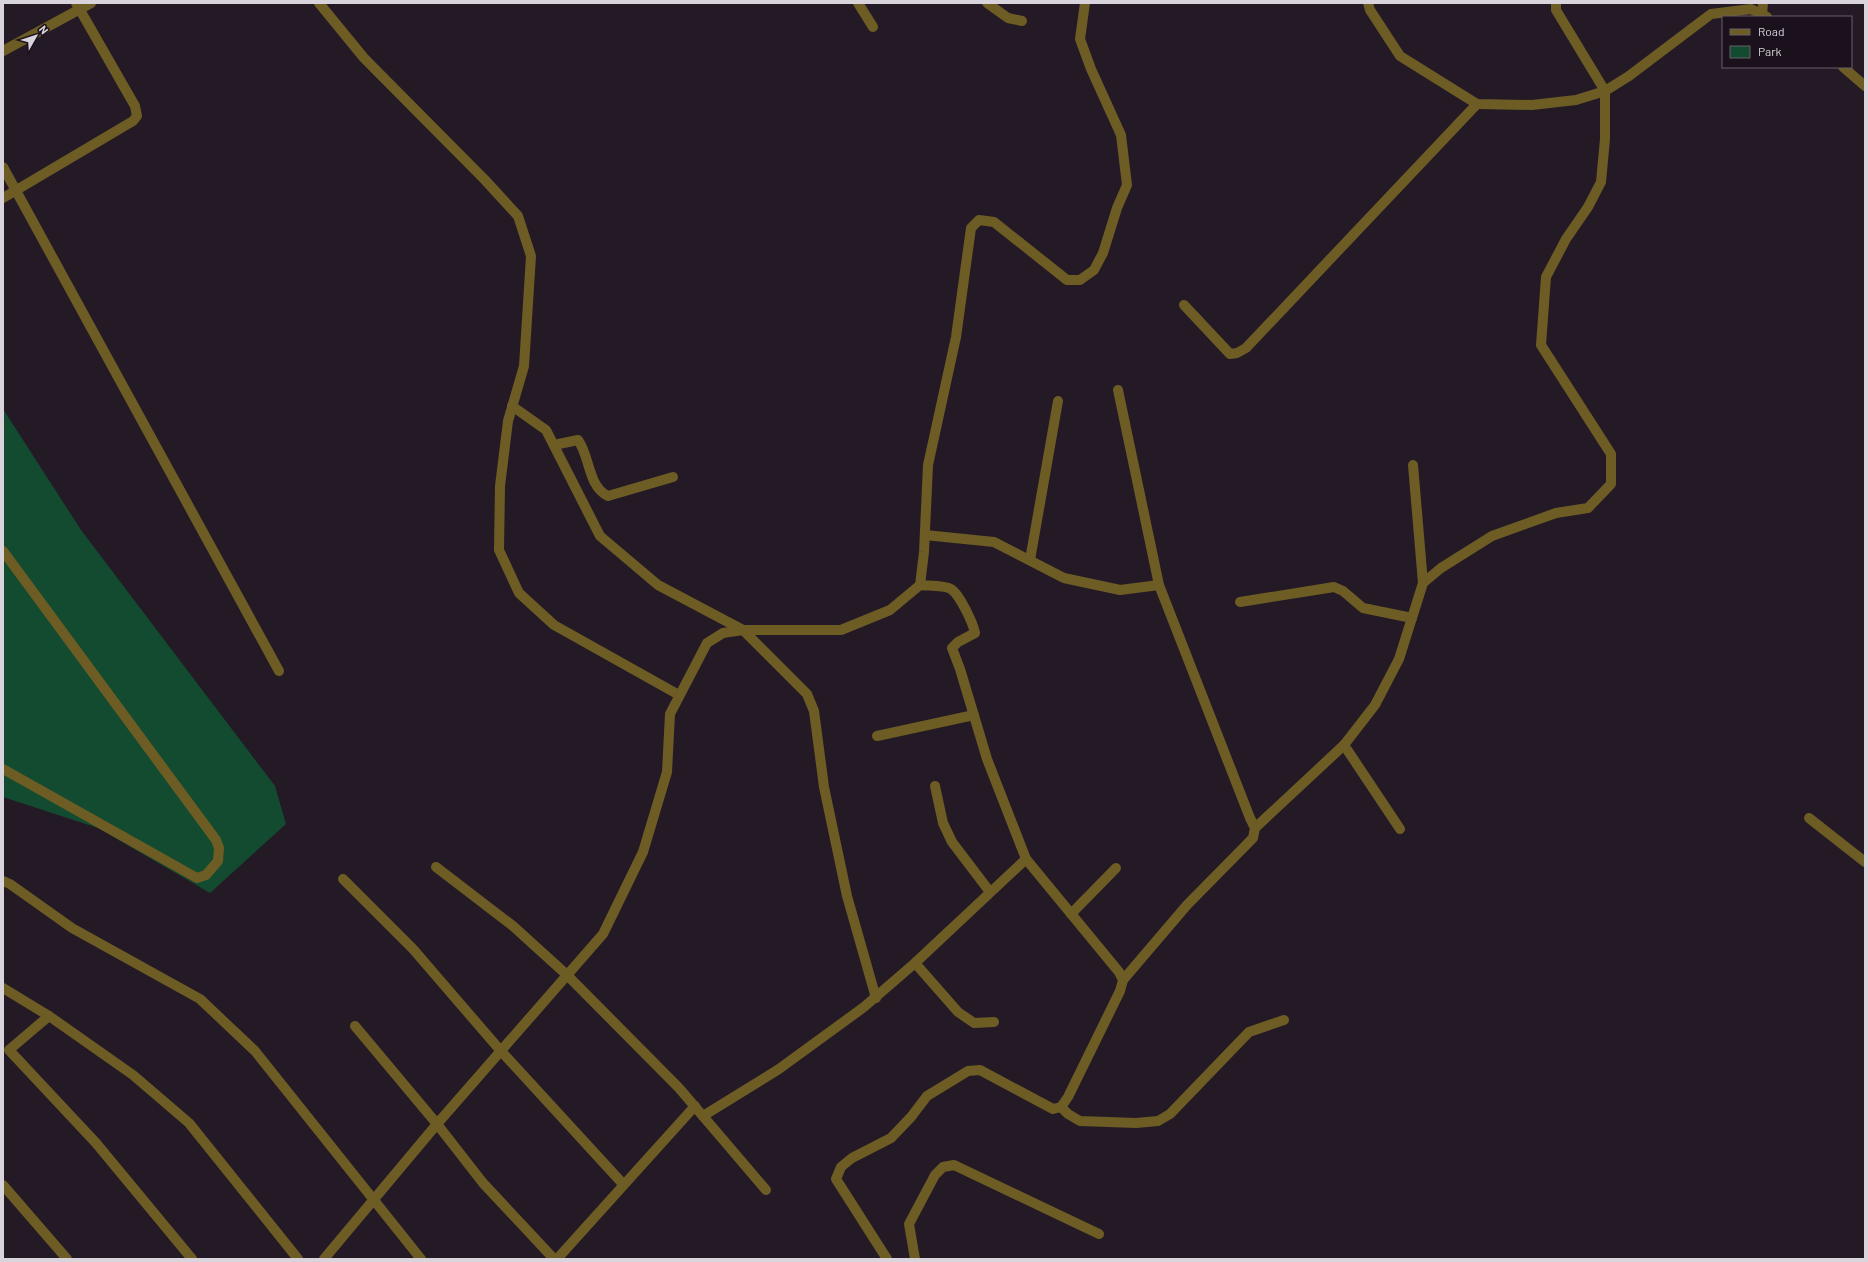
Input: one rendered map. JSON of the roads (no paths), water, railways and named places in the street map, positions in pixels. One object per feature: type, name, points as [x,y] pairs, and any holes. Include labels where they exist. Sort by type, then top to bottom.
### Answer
[{"type":"street","points":[[3,51],[78,6],[91,3]]},
{"type":"street","points":[[319,3],[364,58],[486,180],[518,216],[531,256],[524,366],[508,420],[500,486],[499,550],[519,593],[554,625],[680,695]]},
{"type":"street","points":[[858,3],[873,27]]},
{"type":"street","points":[[987,3],[1008,18],[1022,21]]},
{"type":"street","points":[[324,1259],[500,1050],[603,934],[643,852],[667,772],[670,714],[707,643],[723,633],[743,630],[841,630],[890,610],[920,585],[925,535],[928,464],[956,336],[971,228],[979,220],[994,222],[1067,280],[1080,280],[1094,270],[1103,253],[1126,185],[1121,135],[1091,68],[1080,39],[1084,3]]},
{"type":"street","points":[[1368,3],[1370,10],[1400,56],[1478,104],[1532,105],[1576,100],[1605,90],[1629,76],[1711,14],[1751,9],[1764,16]]},
{"type":"street","points":[[1423,583],[1441,568],[1492,536],[1556,513],[1588,508],[1611,484],[1611,454],[1541,345],[1546,277],[1566,239],[1588,207],[1601,182],[1605,139],[1605,90],[1556,10],[1556,3]]},
{"type":"street","points":[[1763,3],[1764,16]]},
{"type":"street","points":[[3,198],[133,121],[137,116],[135,106],[78,6]]},
{"type":"street","points":[[1844,68],[1865,86]]},
{"type":"street","points":[[1184,305],[1230,354],[1237,354],[1246,348],[1478,104]]},
{"type":"street","points":[[3,167],[279,671]]},
{"type":"street","points":[[887,1259],[836,1179],[841,1167],[852,1158],[891,1138],[911,1117],[927,1096],[968,1071],[980,1070],[1053,1109],[1061,1106],[1068,1097],[1116,998],[1123,980],[1187,906],[1253,838],[1255,828],[1159,585],[1118,390]]},
{"type":"street","points":[[1030,560],[1058,402]]},
{"type":"street","points":[[512,406],[546,430],[600,536],[658,585],[743,630],[807,694],[814,711],[824,787],[847,896],[876,998]]},
{"type":"street","points":[[554,445],[578,440],[583,447],[596,486],[602,494],[608,496],[673,476]]},
{"type":"street","points":[[1255,828],[1344,745],[1375,705],[1399,659],[1423,583],[1413,465]]},
{"type":"street","points":[[925,535],[994,542],[1064,578],[1120,590],[1159,585]]},
{"type":"street","points":[[3,551],[216,840],[219,848],[218,861],[206,875],[197,878],[3,769]]},
{"type":"street","points":[[920,585],[950,588],[956,594],[974,626],[975,633],[958,642],[952,648],[960,669],[987,759],[1026,859],[1119,972],[1123,980]]},
{"type":"street","points":[[1240,602],[1334,587],[1343,591],[1363,608],[1412,618]]},
{"type":"street","points":[[876,736],[974,715]]},
{"type":"street","points":[[1344,745],[1400,829]]},
{"type":"street","points":[[935,786],[943,823],[952,842],[990,892]]},
{"type":"street","points":[[1809,818],[1865,862]]},
{"type":"street","points":[[703,1116],[779,1069],[876,998],[1026,859]]},
{"type":"street","points":[[436,867],[513,926],[567,975],[679,1088],[766,1190]]},
{"type":"street","points":[[1071,914],[1116,868]]},
{"type":"street","points":[[343,879],[413,949],[500,1050],[623,1184]]},
{"type":"street","points":[[3,881],[10,884],[72,928],[200,999],[255,1052],[374,1198],[421,1259]]},
{"type":"street","points":[[915,963],[958,1012],[974,1023],[994,1022]]},
{"type":"street","points":[[3,988],[49,1016],[133,1075],[189,1123],[298,1259]]},
{"type":"street","points":[[49,1016],[6,1052],[96,1142],[192,1259]]},
{"type":"street","points":[[1061,1106],[1068,1114],[1080,1122],[1136,1123],[1158,1121],[1170,1114],[1250,1032],[1284,1020]]},
{"type":"street","points":[[355,1026],[437,1124],[483,1182],[554,1259]]},
{"type":"street","points":[[557,1259],[623,1184],[695,1106]]},
{"type":"street","points":[[915,1259],[909,1224],[935,1175],[943,1167],[954,1165],[1099,1234]]},
{"type":"street","points":[[3,1185],[67,1259]]}]
